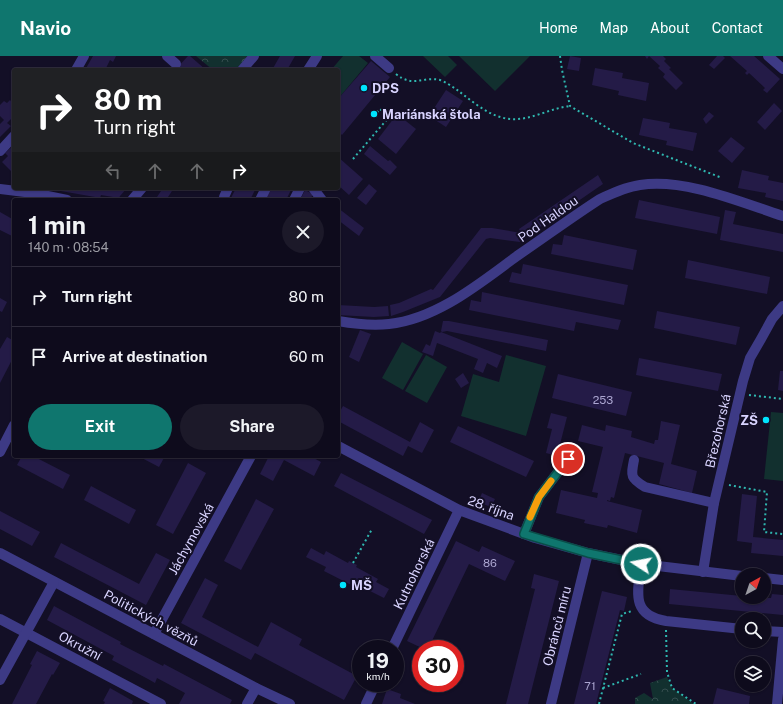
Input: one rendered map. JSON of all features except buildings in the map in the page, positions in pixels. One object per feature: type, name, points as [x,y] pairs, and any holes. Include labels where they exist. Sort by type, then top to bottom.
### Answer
[{"type":"street","points":[[77,68],[84,56]]},
{"type":"street","points":[[166,56],[176,64]]},
{"type":"street","points":[[244,68],[254,56]]},
{"type":"street","points":[[309,68],[317,56]]},
{"type":"street","points":[[376,56],[389,68]]},
{"type":"street","points":[[768,56],[783,69]]},
{"type":"street","points":[[0,150],[12,138]]},
{"type":"street","name":"Pod Haldou","points":[[340,321],[361,325],[390,324],[420,316],[445,305],[476,286],[600,198],[620,190],[641,185],[669,184],[696,188],[783,216]]},
{"type":"street","points":[[0,189],[57,198]]},
{"type":"street","points":[[134,198],[140,190]]},
{"type":"street","name":"Březohorská","points":[[703,572],[714,503],[743,381],[750,358],[772,319],[783,306]]},
{"type":"street","points":[[0,452],[12,429]]},
{"type":"street","name":"28. října","points":[[340,447],[459,510],[524,534],[588,553],[641,564],[735,575]]},
{"type":"street","name":"Jáchymovská","points":[[154,634],[250,458]]},
{"type":"street","points":[[524,534],[539,497],[568,459]]},
{"type":"street","points":[[634,460],[631,473],[636,482],[645,488],[714,503]]},
{"type":"street","name":"Kutnohorská","points":[[396,640],[459,510]]},
{"type":"street","name":"Politických vězňů","points":[[0,553],[256,688],[290,704]]},
{"type":"street","name":"Obránců míru","points":[[552,704],[588,553]]},
{"type":"street","points":[[641,564],[638,594],[641,608],[648,615],[654,619],[735,628]]},
{"type":"street","points":[[771,579],[783,580]]},
{"type":"street","points":[[0,680],[25,632],[54,582]]},
{"type":"street","name":"Okružní","points":[[0,619],[146,700],[161,704]]},
{"type":"street","points":[[771,631],[783,632]]},
{"type":"street","points":[[777,704],[783,639]]},
{"type":"street","points":[[248,704],[256,688]]},
{"type":"street","points":[[366,704],[372,692]]},
{"type":"path","points":[[560,56],[570,106]]},
{"type":"path","points":[[389,68],[401,78],[408,81],[416,82],[432,79],[441,80],[499,117],[523,119],[570,106],[633,143],[722,178]]},
{"type":"path","points":[[353,159],[389,117],[380,109],[374,116]]},
{"type":"path","points":[[740,394],[783,399]]},
{"type":"path","points":[[719,483],[767,492],[764,532],[783,534]]},
{"type":"path","points":[[353,563],[372,529]]},
{"type":"path","points":[[600,703],[622,614],[641,608]]},
{"type":"path","points":[[666,620],[667,677],[672,688],[696,704]]},
{"type":"path","points":[[603,688],[641,674]]},
{"type":"green space","points":[[196,56],[248,56],[238,68],[211,68]]},
{"type":"green space","points":[[343,56],[359,56],[368,63],[340,97],[340,68],[333,68]]},
{"type":"green space","points":[[423,56],[448,56],[457,65],[445,77]]},
{"type":"green space","points":[[459,56],[530,56],[495,91]]},
{"type":"green space","points":[[402,342],[423,354],[403,390],[382,378]]},
{"type":"green space","points":[[426,355],[447,367],[427,403],[405,391]]},
{"type":"green space","points":[[506,355],[546,366],[526,436],[461,416],[473,374],[499,382]]},
{"type":"green space","points":[[771,412],[783,413],[783,481],[764,479]]},
{"type":"green space","points":[[667,677],[672,688],[694,704],[635,704],[635,698],[644,693],[653,699],[650,683]]},
{"type":"slow traffic","points":[[530,517],[539,497],[551,481]]},
{"type":"place","name":"DPS","points":[[364,88]]},
{"type":"place","name":"Mariánská štola","points":[[374,114]]},
{"type":"place","name":"ZŠ","points":[[766,420]]},
{"type":"place","name":"MŠ","points":[[343,585]]},
{"type":"route","points":[[568,459],[539,497],[524,534],[588,553],[641,564]]}]
